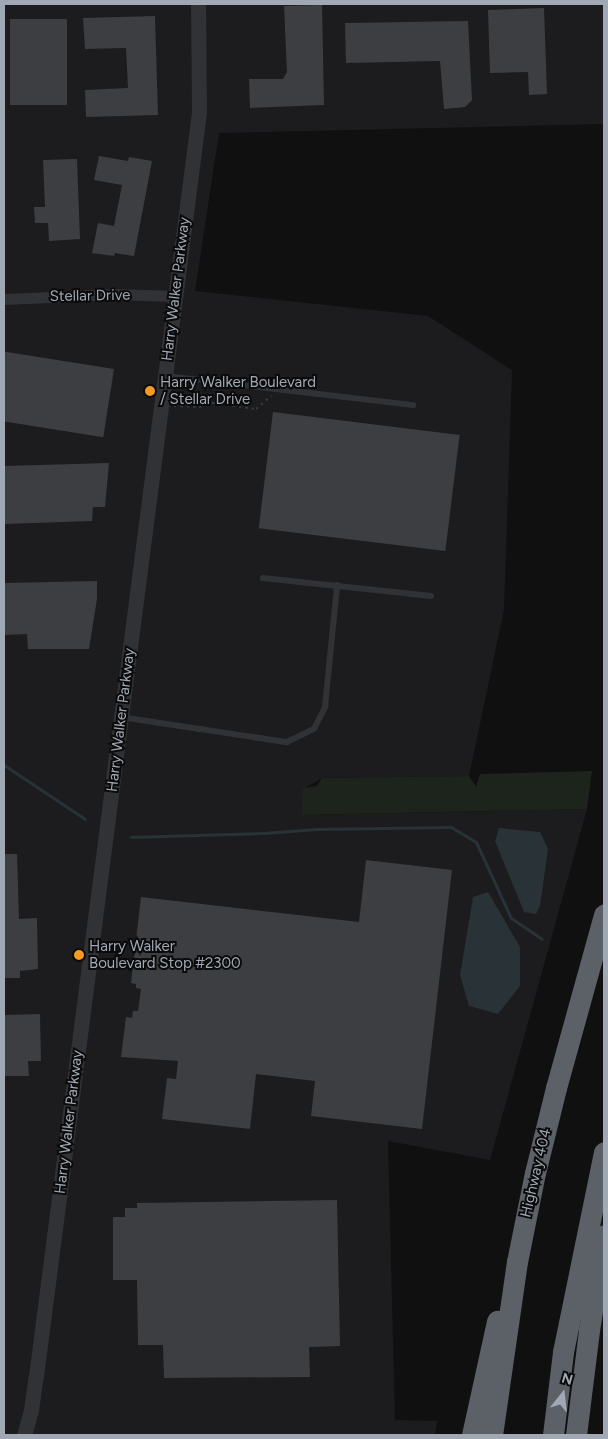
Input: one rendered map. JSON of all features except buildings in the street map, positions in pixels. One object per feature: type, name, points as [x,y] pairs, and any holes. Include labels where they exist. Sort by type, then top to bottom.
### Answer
[{"type":"highway","name":"Highway 404","points":[[492,1435],[517,1262],[535,1172],[604,916]]},
{"type":"highway","points":[[553,1435],[563,1352],[604,1152]]},
{"type":"highway","points":[[576,1435],[589,1330],[604,1235]]},
{"type":"highway","points":[[472,1435],[503,1291],[517,1262]]},
{"type":"street","name":"Harry Walker Parkway","points":[[24,1435],[31,1410],[36,1376],[199,112],[198,4]]},
{"type":"street","name":"Stellar Drive","points":[[4,299],[117,294],[176,296]]},
{"type":"lane","points":[[165,376],[413,405]]},
{"type":"lane","points":[[263,578],[431,596]]},
{"type":"lane","points":[[121,717],[288,742],[314,729],[325,707],[337,586]]},
{"type":"path","points":[[162,405],[198,407],[213,403],[256,409],[280,388]]},
{"type":"shaded area","points":[[4,4],[604,4],[604,124],[219,133],[195,291],[428,316],[512,370],[504,610],[469,776],[322,778],[303,789],[303,815],[587,809],[490,1160],[388,1141],[395,1420],[437,1421],[435,1435],[4,1435]]},
{"type":"shaded area","points":[[592,771],[587,809],[302,815],[303,788],[317,786],[322,778],[469,776],[476,787],[480,774]]},
{"type":"shaded area","points":[[499,828],[540,832],[548,849],[540,906],[536,914],[524,912],[495,841]]},
{"type":"shaded area","points":[[488,892],[520,947],[520,986],[498,1014],[469,1006],[460,975],[473,897]]},
{"type":"waterway","points":[[4,765],[85,819]]},
{"type":"waterway","points":[[131,837],[264,833],[317,829],[451,827],[476,842],[511,918],[542,939]]},
{"type":"place","name":"Harry Walker Boulevard / Stellar Drive","points":[[150,391]]},
{"type":"place","name":"Harry Walker Boulevard Stop #2300","points":[[79,955]]}]
